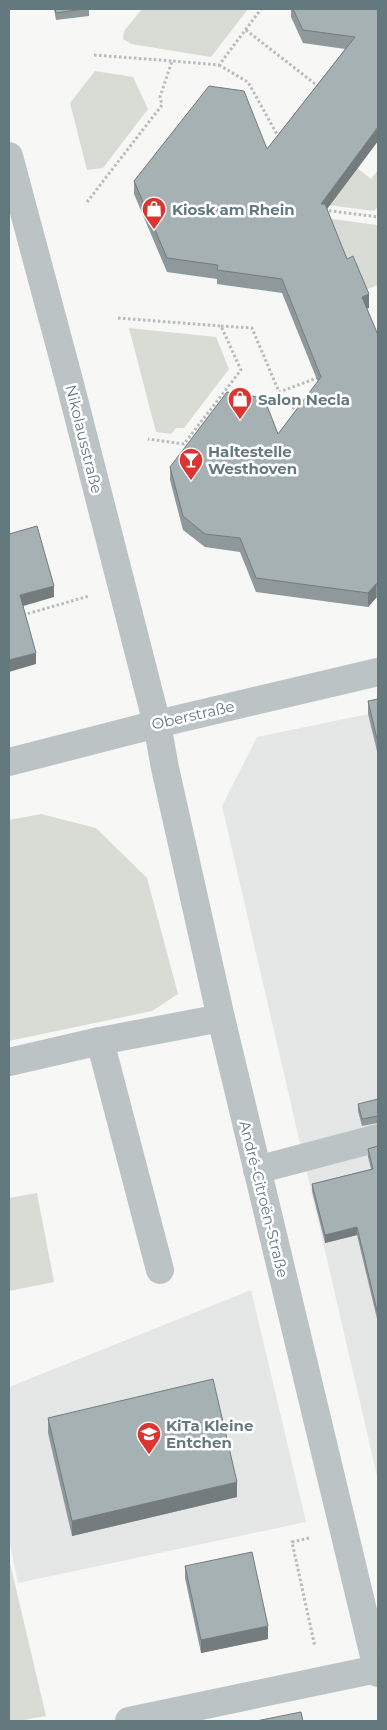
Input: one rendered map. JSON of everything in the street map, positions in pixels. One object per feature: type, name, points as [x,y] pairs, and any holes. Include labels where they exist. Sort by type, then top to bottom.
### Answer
[{"type":"street","name":"Nikolausstraße","points":[[9,156],[70,384],[157,724]]},
{"type":"street","name":"Oberstraße","points":[[9,762],[157,724],[378,672]]},
{"type":"street","name":"André-Citroën-Straße","points":[[157,724],[220,1018],[378,1671]]},
{"type":"street","points":[[9,1062],[100,1041],[220,1018]]},
{"type":"street","points":[[100,1041],[160,1270]]},
{"type":"street","points":[[257,1170],[378,1138]]},
{"type":"street","points":[[129,1721],[378,1671]]},
{"type":"path","points":[[219,65],[262,9]]},
{"type":"path","points":[[246,30],[323,91]]},
{"type":"path","points":[[94,55],[219,65],[248,82],[282,143]]},
{"type":"path","points":[[87,202],[162,106],[160,97],[172,61]]},
{"type":"path","points":[[321,210],[378,217]]},
{"type":"path","points":[[118,318],[252,328],[278,392],[302,417]]},
{"type":"path","points":[[148,439],[184,444],[241,370],[221,326]]},
{"type":"path","points":[[258,403],[268,405],[278,392],[317,378]]},
{"type":"path","points":[[220,396],[230,398]]},
{"type":"path","points":[[23,615],[82,598]]},
{"type":"path","points":[[317,1536],[292,1542],[322,1682]]},
{"type":"shaded area","points":[[142,9],[248,9],[211,57],[131,44],[123,39],[124,31]]},
{"type":"shaded area","points":[[95,71],[133,77],[148,109],[103,168],[87,170],[70,103]]},
{"type":"shaded area","points":[[352,164],[371,179],[378,170],[378,206],[374,211],[312,203]]},
{"type":"shaded area","points":[[325,218],[377,225],[378,285],[362,291],[347,273]]},
{"type":"shaded area","points":[[129,328],[216,337],[229,369],[184,428],[176,428],[171,434],[156,432]]},
{"type":"shaded area","points":[[378,712],[378,1480],[222,806],[257,737]]},
{"type":"shaded area","points":[[41,814],[96,828],[147,878],[178,994],[152,1011],[9,1041],[9,820]]},
{"type":"shaded area","points":[[37,1193],[54,1282],[9,1291],[9,1198]]},
{"type":"shaded area","name":"KiTa Kleine Entchen","points":[[251,1290],[306,1522],[18,1583],[9,1540],[9,1387]]},
{"type":"shaded area","points":[[9,1559],[46,1716],[18,1721],[9,1721]]},
{"type":"building","points":[[55,9],[84,9],[56,13]]},
{"type":"building","points":[[293,9],[378,9],[378,127],[321,204],[325,204],[347,259],[353,256],[369,294],[362,297],[378,335],[378,584],[368,593],[256,578],[240,538],[205,534],[183,516],[170,467],[227,392],[264,398],[278,434],[321,377],[282,279],[217,270],[218,265],[167,258],[134,181],[209,86],[244,91],[267,149],[355,37],[303,30]]},
{"type":"building","points":[[37,526],[54,586],[20,595],[36,653],[9,660],[9,534]]},
{"type":"building","points":[[378,699],[378,738],[377,739],[368,701]]},
{"type":"building","points":[[378,1099],[378,1116],[362,1119],[358,1104]]},
{"type":"building","points":[[378,1146],[378,1315],[357,1227],[325,1235],[312,1184],[373,1169],[368,1149]]},
{"type":"building","points":[[213,1379],[237,1482],[72,1521],[48,1418]]},
{"type":"building","points":[[252,1552],[268,1626],[201,1640],[185,1566]]},
{"type":"building","points":[[301,1712],[303,1721],[256,1721]]},
{"type":"place","name":"Kiosk am Rhein","points":[[154,230]]},
{"type":"place","name":"Salon Necla","points":[[240,420]]},
{"type":"place","name":"Haltestelle Westhoven","points":[[191,481]]},
{"type":"place","name":"KiTa Kleine Entchen","points":[[149,1455]]}]
